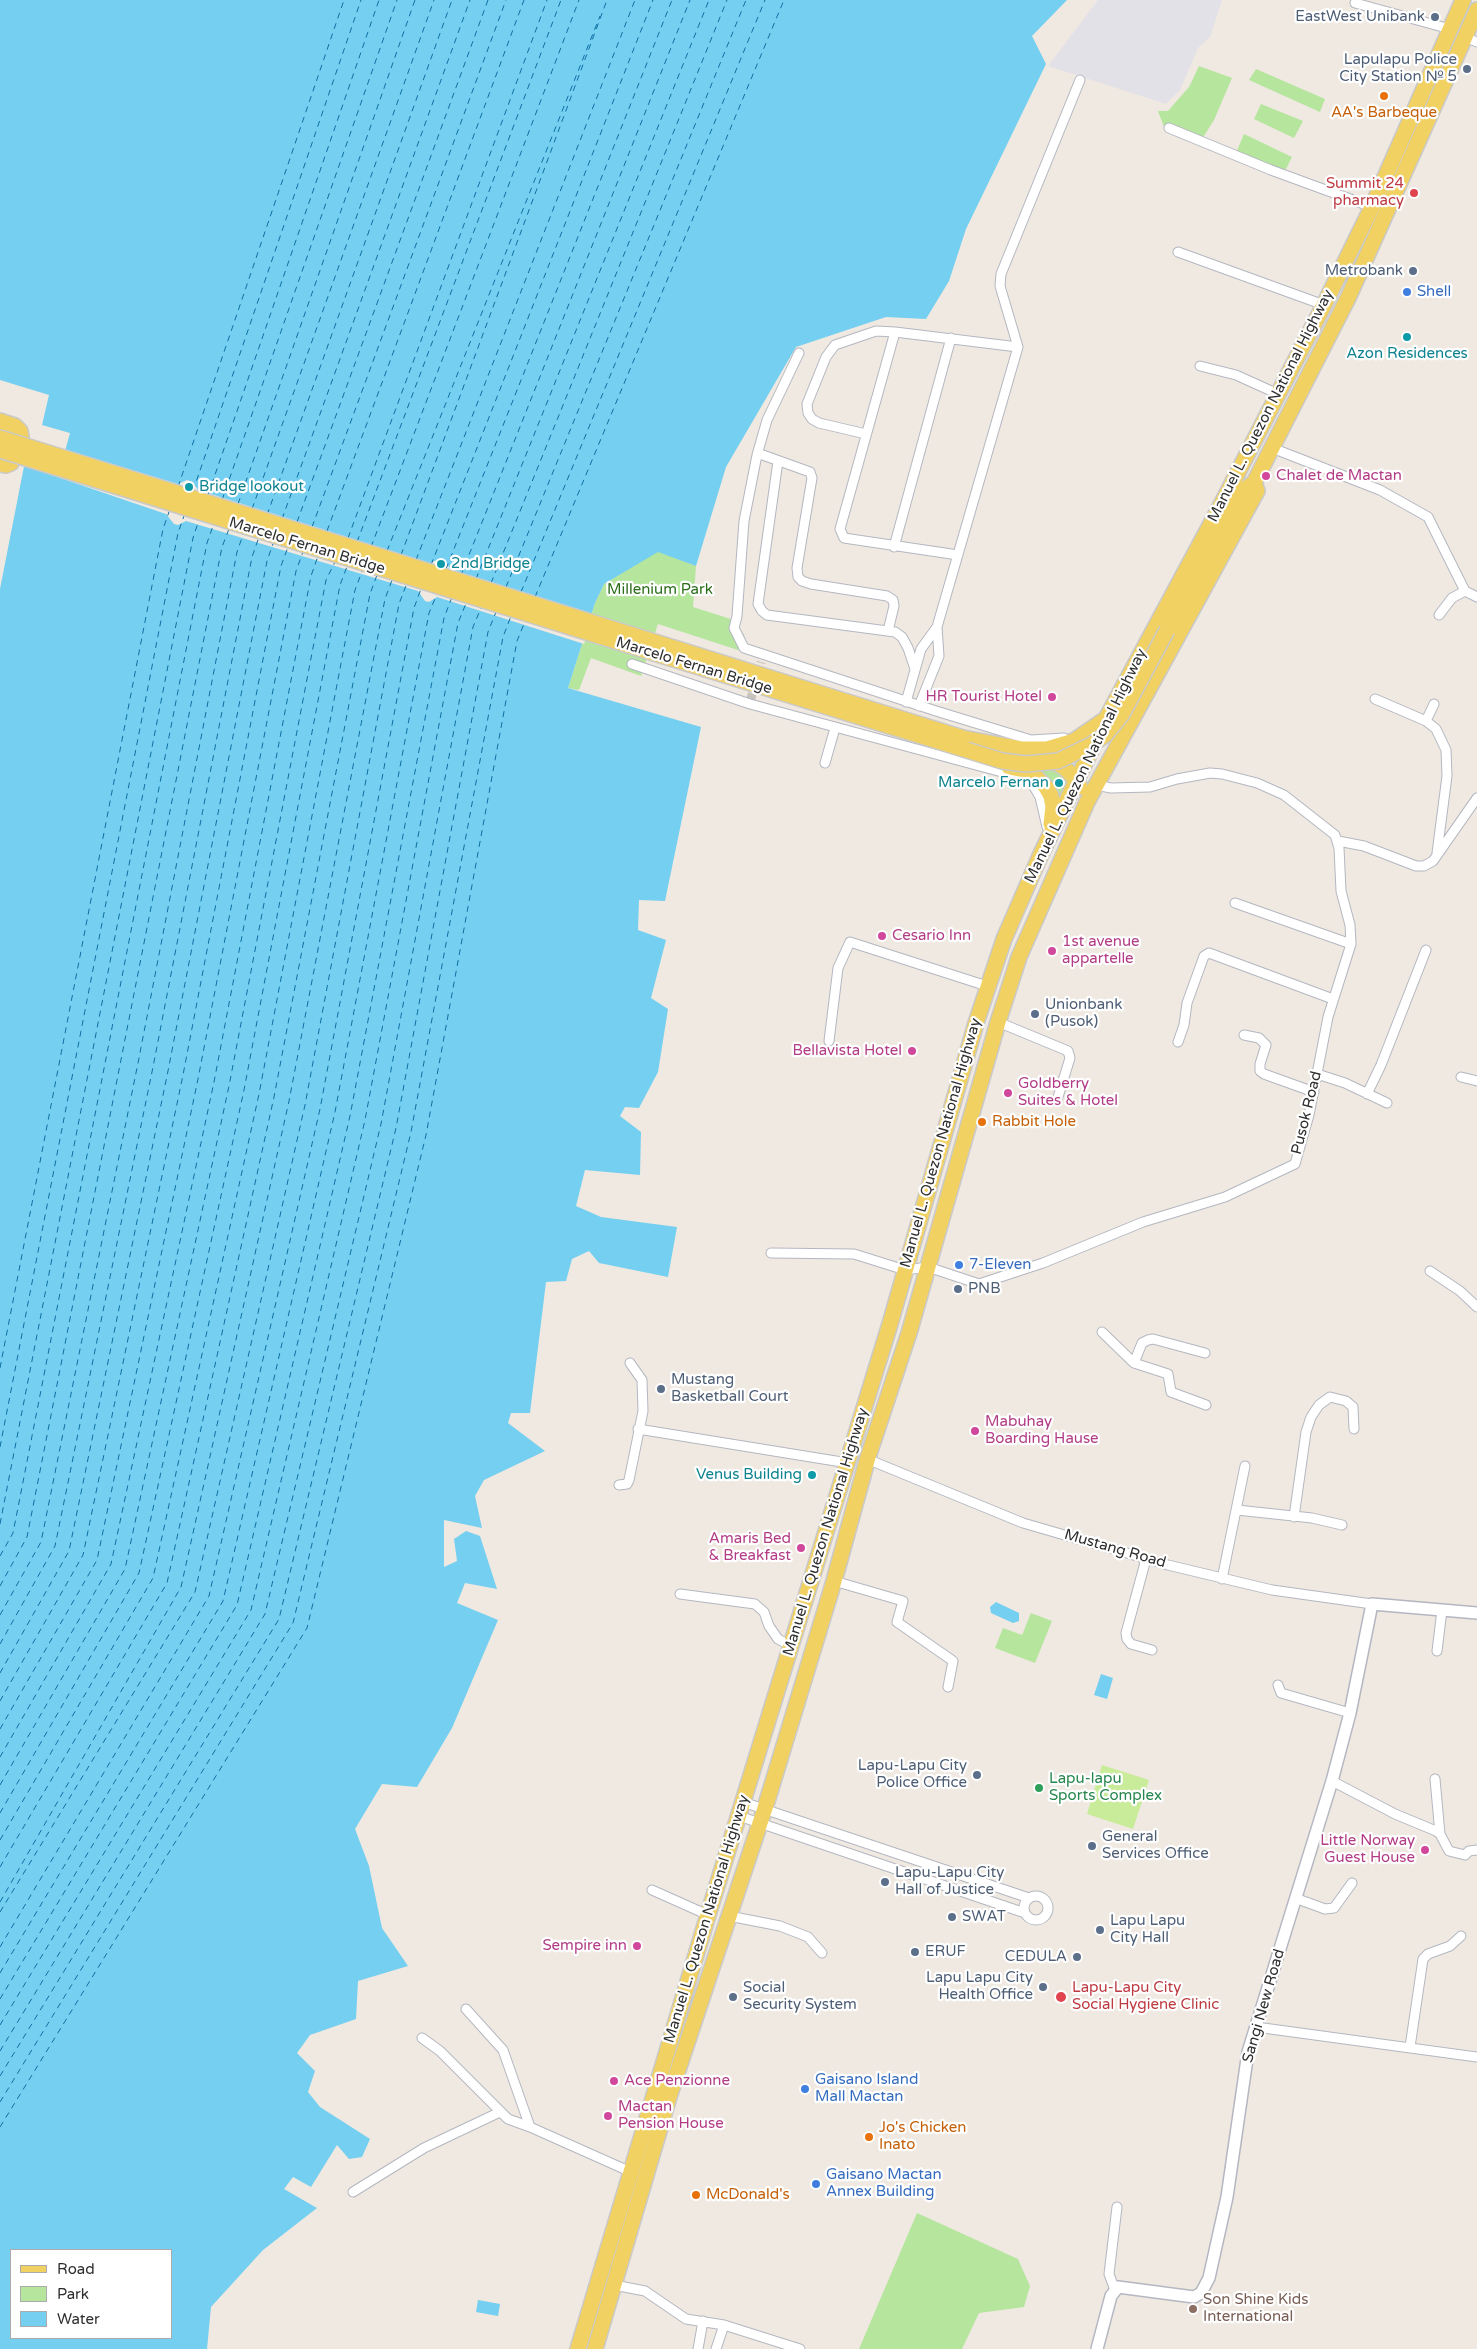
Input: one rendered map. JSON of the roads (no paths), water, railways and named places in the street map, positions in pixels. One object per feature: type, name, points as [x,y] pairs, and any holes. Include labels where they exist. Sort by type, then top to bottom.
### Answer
[{"type":"main road","name":"Manuel L. Quezon National Highway","points":[[578,2349],[708,1915],[848,1463],[987,986],[1009,928],[1076,780],[1106,719],[1324,305],[1372,207],[1463,0]]},
{"type":"main road","name":"Manuel L. Quezon National Highway","points":[[595,2349],[669,2097],[762,1815],[834,1580],[868,1459],[928,1267],[998,1022],[1028,934],[1087,802],[1257,491],[1254,483],[1348,298],[1471,39],[1477,10]]},
{"type":"main road","points":[[0,421],[15,426],[21,433],[21,437],[11,463],[6,465],[0,464]]},
{"type":"main road","name":"Marcelo Fernan Bridge","points":[[0,438],[963,738],[1022,749],[1060,747],[1080,738],[1106,719]]},
{"type":"main road","name":"Marcelo Fernan Bridge","points":[[0,450],[1002,762],[1044,764],[1058,761],[1083,749],[1114,726],[1246,488],[1254,483]]},
{"type":"main road","points":[[684,663],[720,683],[958,757],[1024,770],[1034,775],[1046,787],[1051,796],[1053,807],[1049,838]]},
{"type":"main road","points":[[1022,749],[1051,759],[1064,767],[1076,780],[1087,802]]},
{"type":"main road","points":[[1009,928],[1028,934]]},
{"type":"main road","points":[[604,2262],[619,2265]]},
{"type":"street","points":[[1355,4],[1450,29]]},
{"type":"street","points":[[906,702],[921,649],[937,627],[1018,347],[1000,286],[1001,274],[1080,80]]},
{"type":"street","points":[[1169,128],[1271,170],[1372,207]]},
{"type":"street","points":[[1178,252],[1324,305]]},
{"type":"street","points":[[866,434],[819,422],[812,419],[808,413],[807,404],[826,357],[835,344],[876,331],[1018,347]]},
{"type":"street","points":[[894,332],[840,529],[844,538],[894,547],[958,555]]},
{"type":"street","points":[[894,547],[951,338]]},
{"type":"street","points":[[799,353],[767,420],[757,456],[744,520],[737,616],[734,628],[744,648],[762,658],[1031,740],[1061,739],[1085,728],[1103,710],[1132,670]]},
{"type":"street","points":[[1200,366],[1236,375],[1278,394]]},
{"type":"street","points":[[1272,448],[1380,490],[1428,516],[1465,591],[1477,598]]},
{"type":"street","points":[[760,454],[806,470],[810,472],[812,478],[797,568],[798,577],[802,582],[811,584],[887,596],[893,600],[894,606],[888,631]]},
{"type":"street","points":[[778,461],[758,604],[762,611],[767,615],[888,631],[902,637],[915,669]]},
{"type":"street","points":[[1439,615],[1452,598],[1465,591]]},
{"type":"street","points":[[919,706],[939,656],[937,627]]},
{"type":"street","points":[[632,664],[750,703],[835,728],[1024,778],[1033,785],[1040,797],[1049,838]]},
{"type":"street","points":[[1375,699],[1426,721],[1436,728],[1446,750],[1447,776],[1437,853]]},
{"type":"street","points":[[1426,721],[1434,704]]},
{"type":"street","points":[[825,763],[835,728]]},
{"type":"street","points":[[1096,785],[1112,788],[1150,788],[1177,779],[1210,773],[1222,774],[1257,783],[1284,796],[1335,835],[1338,841],[1364,846],[1416,866],[1424,866],[1433,861],[1477,798]]},
{"type":"street","name":"Pusok Road","points":[[771,1253],[854,1254],[905,1270],[928,1267],[980,1284],[1043,1263],[1143,1222],[1225,1197],[1294,1164],[1300,1151],[1314,1092],[1328,1017],[1351,944],[1350,925],[1341,892],[1338,841]]},
{"type":"street","points":[[1235,903],[1351,944]]},
{"type":"street","points":[[828,1041],[838,968],[850,942],[987,986]]},
{"type":"street","points":[[1367,1094],[1381,1065],[1396,1022],[1426,950]]},
{"type":"street","points":[[1178,1042],[1184,1025],[1187,1003],[1204,956],[1209,953],[1333,999]]},
{"type":"street","points":[[998,1022],[1068,1051],[1070,1058],[1058,1097]]},
{"type":"street","points":[[1244,1035],[1259,1038],[1266,1045],[1260,1064],[1260,1070],[1264,1074],[1314,1092]]},
{"type":"street","points":[[1317,1074],[1345,1083],[1386,1103]]},
{"type":"street","points":[[1461,1078],[1477,1081]]},
{"type":"street","points":[[1430,1271],[1460,1290],[1477,1307]]},
{"type":"street","points":[[1102,1332],[1134,1363],[1168,1374],[1171,1392],[1206,1405]]},
{"type":"street","points":[[1134,1363],[1142,1343],[1153,1339],[1204,1353]]},
{"type":"street","points":[[619,1485],[627,1484],[629,1480],[643,1411],[643,1386],[637,1371],[630,1363]]},
{"type":"street","points":[[1294,1517],[1306,1432],[1311,1417],[1319,1405],[1330,1397],[1346,1401],[1353,1407],[1354,1429]]},
{"type":"street","points":[[638,1429],[848,1463]]},
{"type":"street","name":"Mustang Road","points":[[868,1459],[1023,1522],[1146,1558],[1222,1579],[1272,1590],[1372,1604]]},
{"type":"street","points":[[1222,1579],[1245,1466]]},
{"type":"street","points":[[1237,1510],[1342,1525]]},
{"type":"street","points":[[1146,1558],[1126,1633],[1127,1639],[1131,1644],[1152,1650]]},
{"type":"street","points":[[834,1580],[904,1601],[896,1622],[953,1661],[948,1687]]},
{"type":"street","points":[[680,1594],[755,1604],[764,1612],[769,1626],[778,1639],[791,1646]]},
{"type":"street","points":[[1372,1604],[1477,1613]]},
{"type":"street","name":"Sangi New Road","points":[[1114,2290],[1121,2286],[1194,2297],[1201,2293],[1209,2278],[1227,2197],[1248,2052],[1332,1781],[1350,1713],[1372,1604]]},
{"type":"street","points":[[1437,1651],[1442,1610]]},
{"type":"street","points":[[1278,1685],[1281,1693],[1350,1713]]},
{"type":"street","points":[[1435,1779],[1440,1834],[1449,1851],[1465,1854],[1469,1851],[1477,1850]]},
{"type":"street","points":[[1332,1781],[1395,1814],[1440,1834]]},
{"type":"street","points":[[741,1809],[924,1862],[1030,1898]]},
{"type":"street","points":[[741,1809],[762,1815],[921,1876],[1025,1913],[1029,1918],[1035,1920],[1042,1920],[1048,1910],[1044,1899],[1037,1896],[1030,1898],[1026,1902],[1025,1913]]},
{"type":"street","points":[[921,1876],[924,1862]]},
{"type":"street","points":[[1295,1898],[1325,1909],[1334,1908],[1352,1883]]},
{"type":"street","points":[[652,1890],[708,1915]]},
{"type":"street","points":[[729,1916],[780,1926],[808,1937],[822,1953]]},
{"type":"street","points":[[1410,2046],[1424,1959],[1428,1954],[1450,1946],[1461,1936]]},
{"type":"street","points":[[466,2009],[503,2050],[530,2127]]},
{"type":"street","points":[[1256,2028],[1410,2046],[1477,2057]]},
{"type":"street","points":[[422,2038],[440,2051],[508,2119],[631,2172]]},
{"type":"street","points":[[353,2192],[424,2148],[500,2112]]},
{"type":"street","points":[[1097,2349],[1114,2290],[1109,2274],[1117,2207]]},
{"type":"street","points":[[614,2285],[644,2291],[659,2299],[680,2316],[724,2325],[800,2349]]},
{"type":"street","points":[[698,2349],[703,2321]]},
{"type":"street","points":[[716,2349],[724,2325]]},
{"type":"water","points":[[0,0],[1067,0],[1032,36],[1046,64],[966,229],[949,281],[926,319],[886,317],[796,347],[726,467],[696,566],[658,552],[604,584],[595,603],[568,688],[701,727],[665,901],[639,900],[638,930],[666,940],[651,998],[668,1009],[658,1072],[639,1108],[625,1107],[620,1116],[641,1132],[640,1175],[585,1170],[576,1206],[601,1217],[677,1227],[668,1277],[599,1263],[589,1251],[572,1259],[566,1281],[546,1282],[530,1413],[511,1413],[508,1423],[545,1451],[484,1480],[475,1496],[482,1528],[444,1520],[444,1567],[457,1561],[454,1539],[466,1531],[480,1536],[497,1589],[465,1583],[457,1603],[498,1620],[452,1728],[417,1787],[382,1784],[355,1829],[369,1866],[382,1928],[408,1966],[358,1981],[356,2019],[310,2035],[297,2053],[315,2071],[308,2092],[320,2107],[370,2139],[362,2157],[349,2159],[337,2145],[311,2187],[293,2177],[284,2189],[317,2208],[263,2250],[211,2307],[207,2349],[0,2349],[0,589],[27,451],[62,462],[70,433],[42,425],[49,395],[0,380]]},
{"type":"water","points":[[996,1602],[1019,1613],[1019,1621],[1013,1623],[991,1613],[990,1607]]},
{"type":"water","points":[[1101,1674],[1113,1678],[1107,1699],[1094,1695]]},
{"type":"water","points":[[478,2300],[500,2304],[498,2316],[476,2312]]},
{"type":"tunnel","points":[[750,702],[761,662]]},
{"type":"place","name":"EastWest Unibank","points":[[1435,17]]},
{"type":"place","name":"Lapulapu Police City Station № 5","points":[[1467,69]]},
{"type":"place","name":"AA's Barbeque","points":[[1384,96]]},
{"type":"place","name":"Summit 24 pharmacy","points":[[1414,193]]},
{"type":"place","name":"Metrobank","points":[[1413,271]]},
{"type":"place","name":"Shell","points":[[1407,292]]},
{"type":"place","name":"Azon Residences","points":[[1407,337]]},
{"type":"place","name":"Chalet de Mactan","points":[[1266,476]]},
{"type":"place","name":"Bridge lookout","points":[[189,487]]},
{"type":"place","name":"2nd Bridge","points":[[441,564]]},
{"type":"place","name":"HR Tourist Hotel","points":[[1052,697]]},
{"type":"place","name":"Marcelo Fernan","points":[[1059,783]]},
{"type":"place","name":"Cesario Inn","points":[[882,936]]},
{"type":"place","name":"1st avenue appartelle","points":[[1052,951]]},
{"type":"place","name":"Unionbank (Pusok)","points":[[1035,1014]]},
{"type":"place","name":"Bellavista Hotel","points":[[912,1051]]},
{"type":"place","name":"Goldberry Suites & Hotel","points":[[1008,1093]]},
{"type":"place","name":"Rabbit Hole","points":[[982,1122]]},
{"type":"place","name":"7-Eleven","points":[[959,1265]]},
{"type":"place","name":"PNB","points":[[958,1289]]},
{"type":"place","name":"Mustang Basketball Court","points":[[661,1389]]},
{"type":"place","name":"Mabuhay Boarding Hause","points":[[975,1431]]},
{"type":"place","name":"Venus Building","points":[[812,1475]]},
{"type":"place","name":"Amaris Bed & Breakfast","points":[[801,1548]]},
{"type":"place","name":"Lapu-Lapu City Police Office","points":[[977,1775]]},
{"type":"place","name":"Lapu-lapu Sports Complex","points":[[1039,1788]]},
{"type":"place","name":"General Services Office","points":[[1092,1846]]},
{"type":"place","name":"Little Norway Guest House","points":[[1425,1850]]},
{"type":"place","name":"Lapu-Lapu City Hall of Justice","points":[[885,1882]]},
{"type":"place","name":"SWAT","points":[[952,1917]]},
{"type":"place","name":"Lapu Lapu City Hall","points":[[1100,1930]]},
{"type":"place","name":"Sempire inn","points":[[637,1946]]},
{"type":"place","name":"ERUF","points":[[915,1952]]},
{"type":"place","name":"CEDULA","points":[[1077,1957]]},
{"type":"place","name":"Lapu Lapu City Health Office","points":[[1043,1987]]},
{"type":"place","name":"Social Security System","points":[[733,1997]]},
{"type":"place","name":"Lapu-Lapu City Social Hygiene Clinic","points":[[1061,1997]]},
{"type":"place","name":"Ace Penzionne","points":[[614,2081]]},
{"type":"place","name":"Gaisano Island Mall Mactan","points":[[805,2089]]},
{"type":"place","name":"Mactan Pension House","points":[[608,2116]]},
{"type":"place","name":"Jo's Chicken Inato","points":[[869,2137]]},
{"type":"place","name":"Gaisano Mactan Annex Building","points":[[816,2184]]},
{"type":"place","name":"McDonald's","points":[[696,2195]]},
{"type":"place","name":"Son Shine Kids International","points":[[1193,2309]]},
{"type":"park label","name":"Millenium Park","points":[[660,590]]}]
